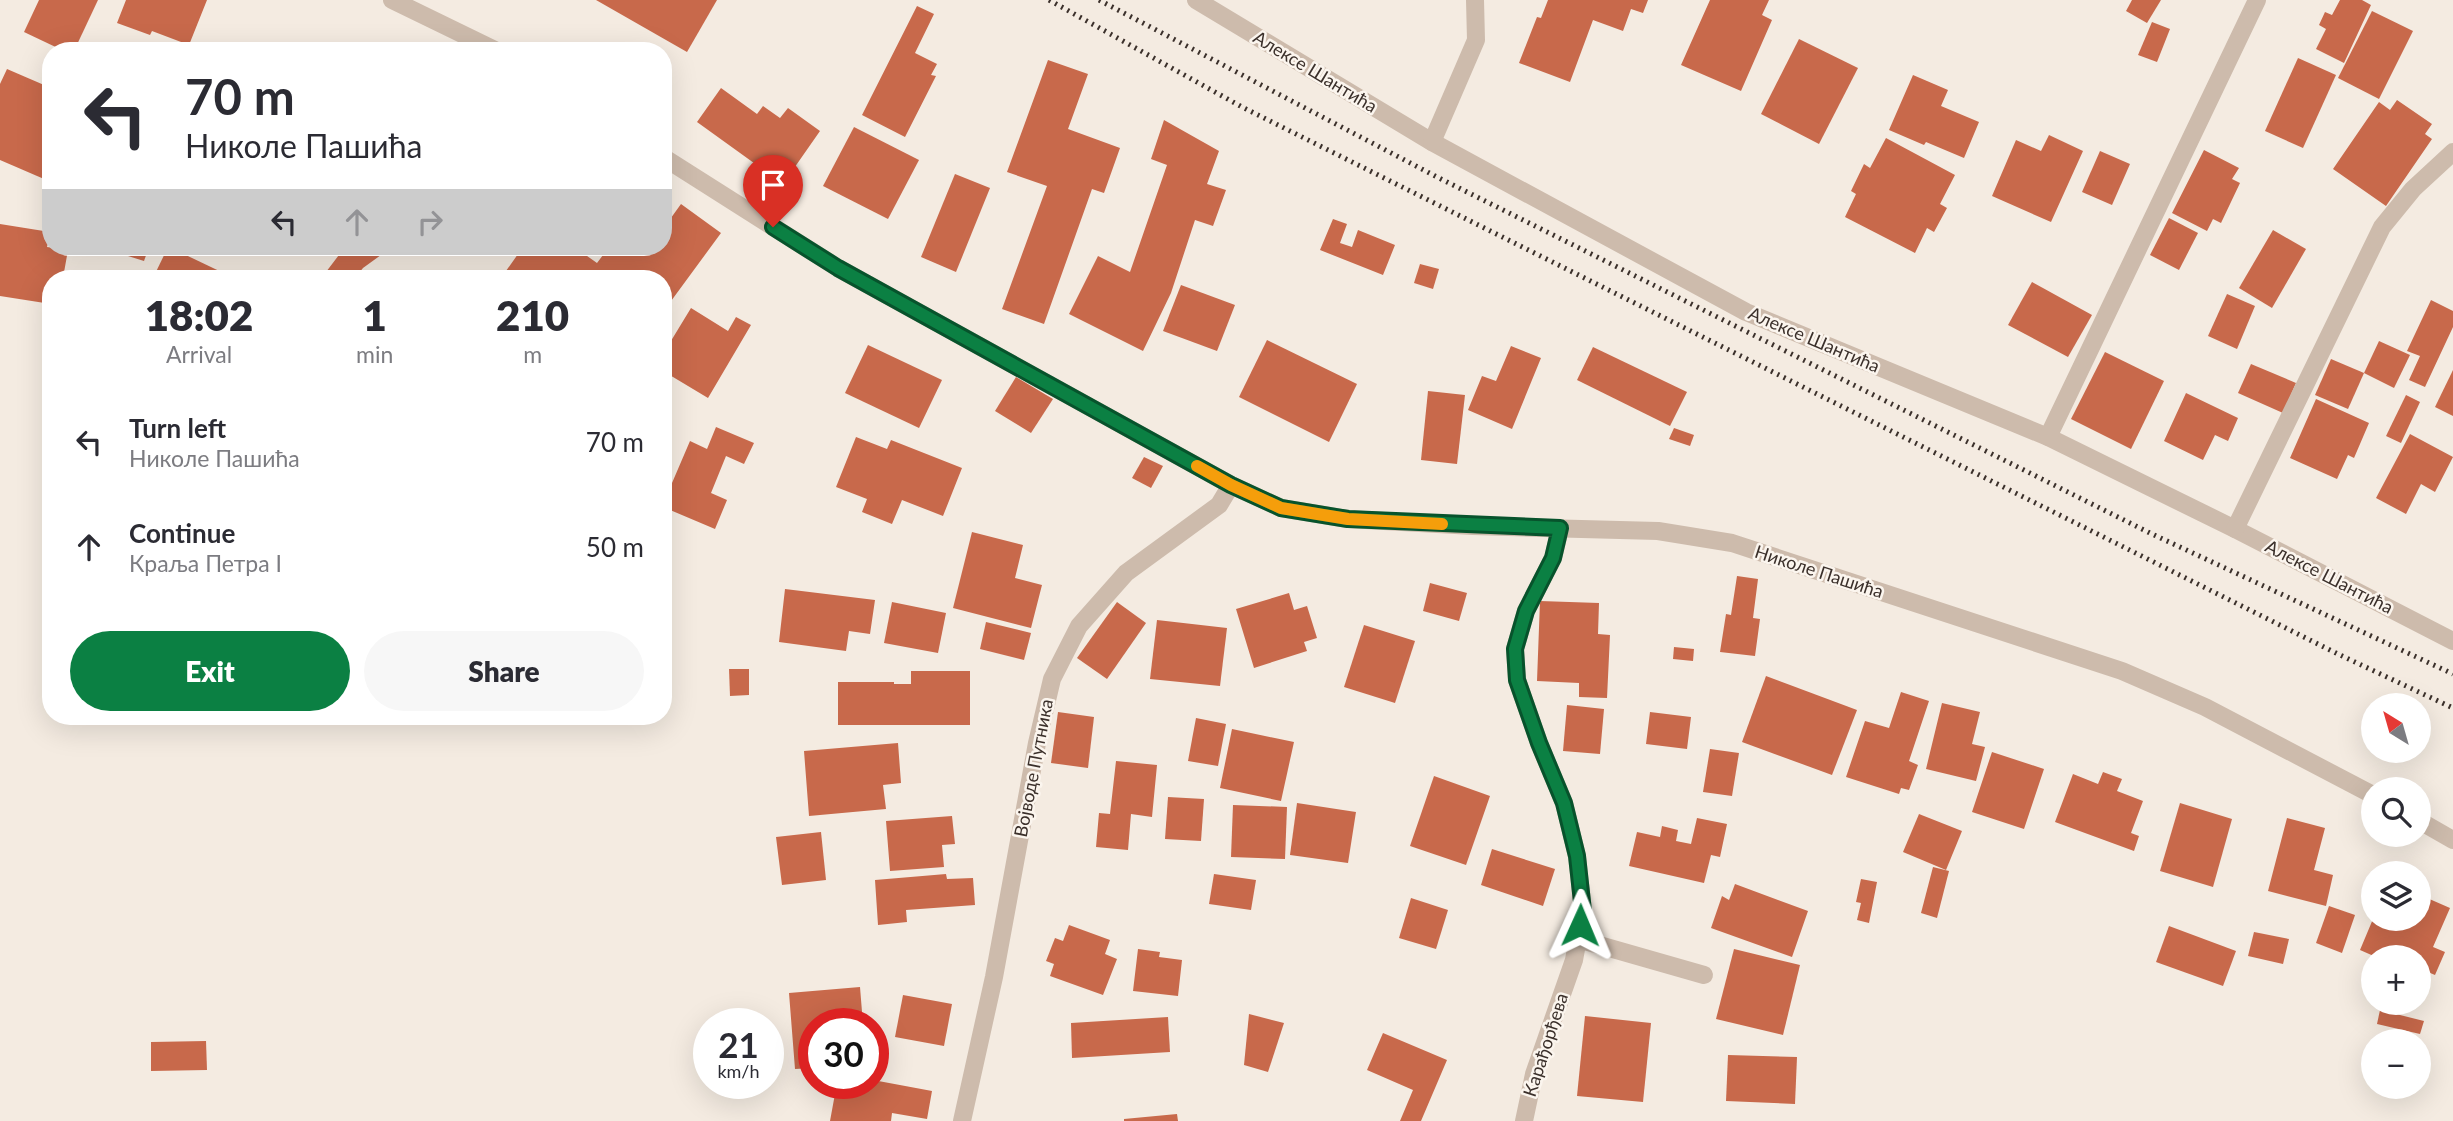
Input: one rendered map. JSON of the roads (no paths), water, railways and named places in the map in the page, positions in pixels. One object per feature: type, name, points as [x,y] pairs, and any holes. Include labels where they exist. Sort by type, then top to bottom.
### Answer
[{"type":"street","points":[[393,0],[479,42]]},
{"type":"street","name":"Алексе Шантића","points":[[1196,0],[1432,142],[1746,312],[2048,437],[2453,641]]},
{"type":"street","points":[[1432,142],[1476,40],[1475,0]]},
{"type":"street","points":[[2048,437],[2258,0]]},
{"type":"street","points":[[2235,529],[2382,227],[2413,189],[2453,152]]},
{"type":"street","name":"Николе Пашића","points":[[672,163],[838,268],[1231,485],[1281,508],[1348,519],[1658,531],[1732,543],[2122,671],[2204,707],[2361,790]]},
{"type":"street","name":"Војводе Путника","points":[[962,1121],[994,977],[1037,743],[1052,679],[1079,626],[1126,573],[1219,505],[1231,485]]},
{"type":"street","name":"Карађорђева","points":[[1524,1121],[1534,1074],[1574,960],[1583,911],[1577,856],[1564,803],[1517,680],[1515,649],[1526,611],[1553,558],[1560,528]]},
{"type":"street","points":[[2431,827],[2453,840]]},
{"type":"street","points":[[1578,939],[1704,975]]},
{"type":"railway","points":[[1049,0],[1242,107],[2340,655],[2453,708]]},
{"type":"railway","points":[[1099,0],[1437,177],[2152,534],[2453,674]]}]
